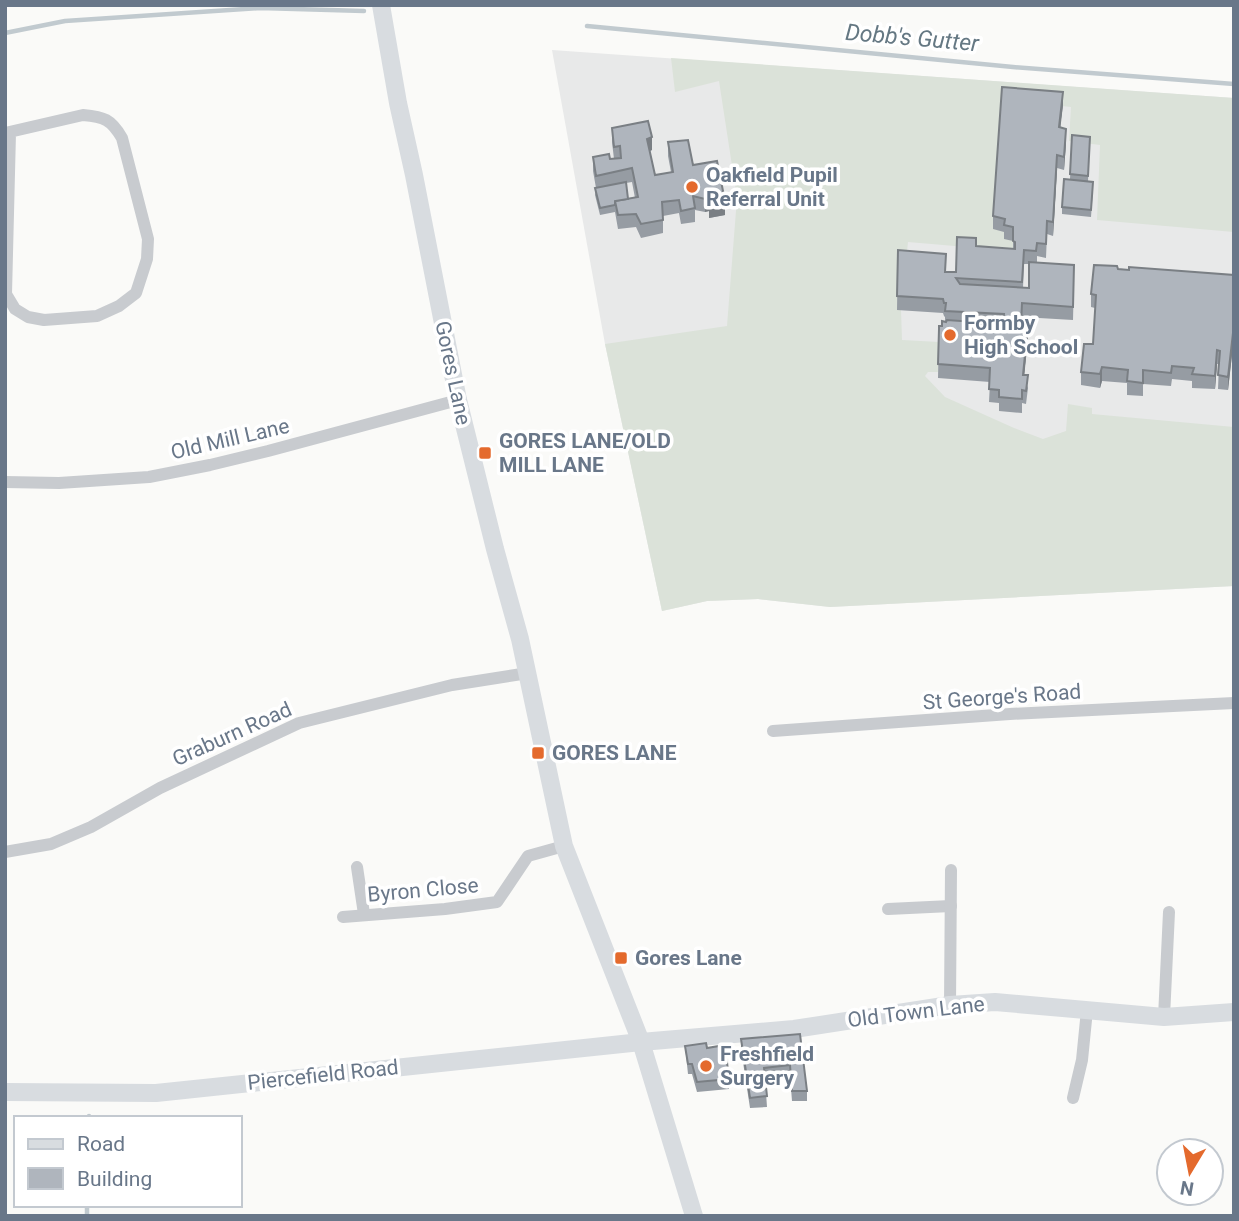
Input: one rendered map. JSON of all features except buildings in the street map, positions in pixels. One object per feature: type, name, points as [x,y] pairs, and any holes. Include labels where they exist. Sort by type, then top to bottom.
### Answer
[{"type":"street","name":"Gores Lane","points":[[381,5],[458,400],[528,673],[564,846],[640,1042],[694,1216]]},
{"type":"street","points":[[83,116],[106,119],[116,127],[122,138],[148,239],[147,258],[136,293],[119,306],[97,316],[44,320],[28,317],[15,309],[6,294],[8,133],[83,116]]},
{"type":"street","name":"Old Mill Lane","points":[[5,482],[79,482],[149,477],[257,454],[458,400]]},
{"type":"street","name":"Graburn Road","points":[[5,852],[51,844],[91,827],[160,788],[299,723],[452,685],[528,673]]},
{"type":"street","name":"St George's Road","points":[[772,732],[1010,714],[1234,703]]},
{"type":"street","name":"Byron Close","points":[[343,917],[497,902],[528,856],[564,846]]},
{"type":"street","points":[[357,867],[364,914]]},
{"type":"street","points":[[950,1005],[951,870]]},
{"type":"street","points":[[888,909],[951,906]]},
{"type":"street","points":[[1164,1017],[1169,912]]},
{"type":"street","name":"Old Town Lane","points":[[640,1042],[794,1030],[950,1005],[995,1002],[1164,1017],[1234,1012]]},
{"type":"street","points":[[1073,1098],[1082,1060],[1087,1010]]},
{"type":"street","name":"Piercefield Road","points":[[5,1092],[156,1093],[640,1042]]},
{"type":"shaded area","name":"Formby High School","points":[[552,50],[1234,98],[1234,586],[830,607],[758,599],[707,601],[662,611],[605,344]]},
{"type":"shaded area","name":"Formby High School","points":[[671,58],[1234,98],[1234,232],[1097,220],[1100,145],[1069,141],[1071,107],[1003,100],[1005,232],[1013,241],[1013,251],[908,242],[901,310],[902,340],[939,342],[938,372],[928,372],[925,376],[945,397],[1043,439],[1066,431],[1068,404],[1092,408],[1092,414],[1234,427],[1234,586],[830,607],[758,599],[707,601],[662,611],[605,344],[727,326],[737,198],[719,81],[675,92]]},
{"type":"waterway","name":"Dobb's Gutter","points":[[5,33],[65,21],[260,8],[364,11]]},
{"type":"waterway","name":"Dobb's Gutter","points":[[587,26],[1013,67],[1234,84]]},
{"type":"waterway","points":[[87,1207],[87,1216]]},
{"type":"place","name":"Oakfield Pupil Referral Unit","points":[[692,187]]},
{"type":"place","name":"Formby High School","points":[[950,335]]},
{"type":"place","name":"GORES LANE/OLD MILL LANE","points":[[485,453]]},
{"type":"place","name":"GORES LANE","points":[[538,753]]},
{"type":"place","name":"Gores Lane","points":[[621,958]]},
{"type":"place","name":"Freshfield Surgery","points":[[706,1066]]}]
